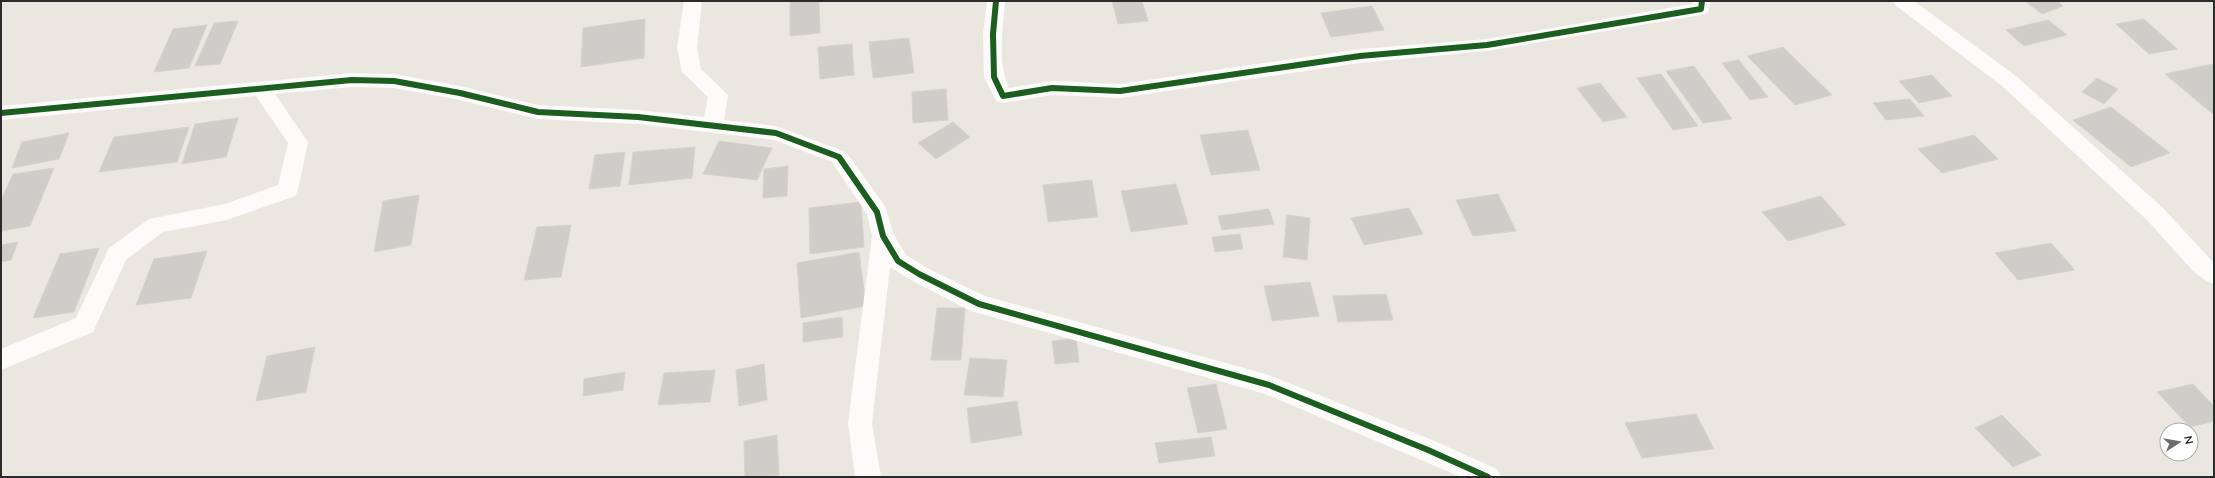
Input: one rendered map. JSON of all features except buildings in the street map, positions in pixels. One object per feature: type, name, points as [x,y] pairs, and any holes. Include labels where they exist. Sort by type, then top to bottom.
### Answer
[{"type":"street","points":[[693,1],[687,48],[692,72],[718,95],[713,125]]},
{"type":"street","points":[[996,1],[993,34],[994,77],[1003,96],[1052,88],[1120,91],[1360,56],[1487,45],[1701,10],[1702,1]]},
{"type":"street","points":[[1902,1],[2009,81],[2155,214],[2201,265],[2214,275]]},
{"type":"street","points":[[1,113],[262,90],[352,80],[394,81],[460,93],[538,112],[638,117],[776,133],[838,157],[877,212],[883,236],[898,261],[919,274],[978,304],[1269,385],[1488,477]]},
{"type":"street","points":[[1,360],[85,325],[117,254],[157,225],[227,212],[287,190],[298,142],[262,90]]},
{"type":"street","points":[[868,477],[860,423],[883,236]]},
{"type":"cycle path","points":[[996,1],[993,34],[994,77],[1003,96],[1052,88],[1120,91],[1360,56],[1487,45],[1701,9],[1702,1]]},
{"type":"cycle path","points":[[1,113],[352,80],[394,81],[460,93],[538,112],[638,117],[776,133],[839,157],[877,212],[883,236],[898,261],[919,274],[979,304],[1269,385],[1428,450],[1488,477]]}]
